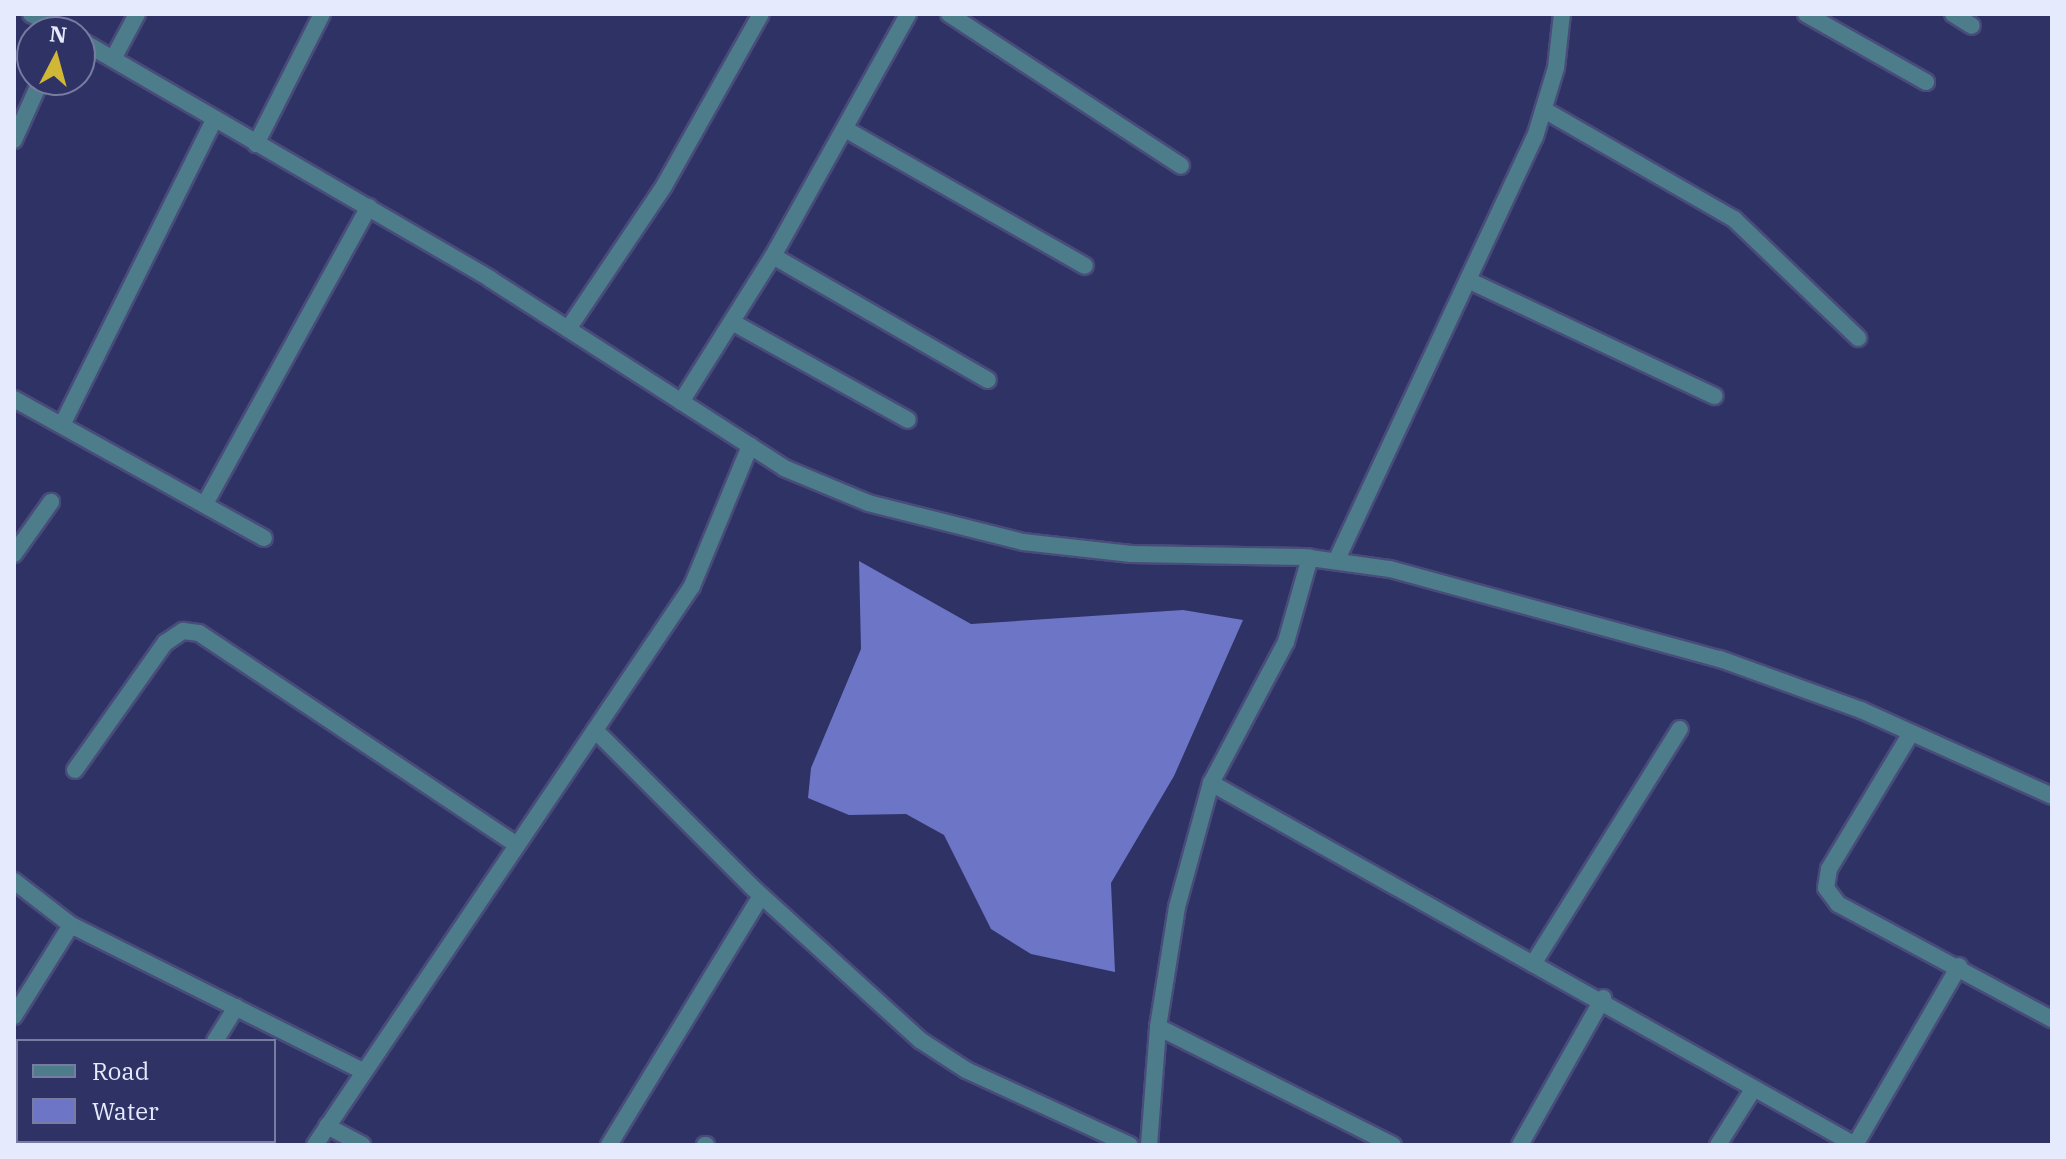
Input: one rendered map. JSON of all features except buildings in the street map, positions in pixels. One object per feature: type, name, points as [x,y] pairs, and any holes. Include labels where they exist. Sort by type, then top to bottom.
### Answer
[{"type":"street","points":[[113,59],[137,14]]},
{"type":"street","points":[[256,144],[322,14]]},
{"type":"street","points":[[568,329],[664,186],[761,14]]},
{"type":"street","points":[[681,402],[773,256],[908,14]]},
{"type":"street","points":[[949,14],[1181,166]]},
{"type":"street","points":[[1337,559],[1472,282],[1546,111],[1562,14]]},
{"type":"street","points":[[1806,14],[1926,82]]},
{"type":"street","points":[[1953,14],[1972,26]]},
{"type":"street","points":[[96,49],[369,207],[750,446],[854,498],[947,528],[1131,554],[1337,559],[1720,659],[1911,733],[2052,796]]},
{"type":"street","points":[[14,140],[34,96]]},
{"type":"street","points":[[1546,111],[1734,219],[1858,338]]},
{"type":"street","points":[[63,423],[214,120]]},
{"type":"street","points":[[845,129],[1085,266]]},
{"type":"street","points":[[206,502],[369,207]]},
{"type":"street","points":[[773,256],[988,380]]},
{"type":"street","points":[[1472,282],[1714,396]]},
{"type":"street","points":[[732,322],[908,420]]},
{"type":"street","points":[[14,399],[206,502],[264,538]]},
{"type":"street","points":[[315,1145],[692,586],[750,446]]},
{"type":"street","points":[[14,554],[51,502]]},
{"type":"street","points":[[1149,1145],[1158,1027],[1177,907],[1211,783],[1286,642],[1310,557]]},
{"type":"street","points":[[75,770],[165,643],[183,631],[199,633],[517,845]]},
{"type":"street","points":[[1533,964],[1680,729]]},
{"type":"street","points":[[595,730],[761,896],[920,1040],[966,1070],[1130,1145]]},
{"type":"street","points":[[1911,733],[1829,869],[1826,888],[1838,904],[1959,966],[2052,1019]]},
{"type":"street","points":[[1211,783],[1533,964],[1603,998],[1855,1145],[1959,966]]},
{"type":"street","points":[[14,881],[71,925],[363,1071]]},
{"type":"street","points":[[609,1145],[761,896]]},
{"type":"street","points":[[14,1016],[71,925]]},
{"type":"street","points":[[1520,1145],[1603,998]]},
{"type":"street","points":[[216,1039],[236,1007]]},
{"type":"street","points":[[1158,1027],[1393,1145]]},
{"type":"street","points":[[1718,1145],[1754,1088]]},
{"type":"street","points":[[327,1126],[362,1145]]},
{"type":"water","points":[[859,561],[971,624],[1183,610],[1243,620],[1174,776],[1111,883],[1115,972],[1031,954],[991,929],[944,835],[906,814],[849,815],[808,798],[811,768],[861,649]]}]
